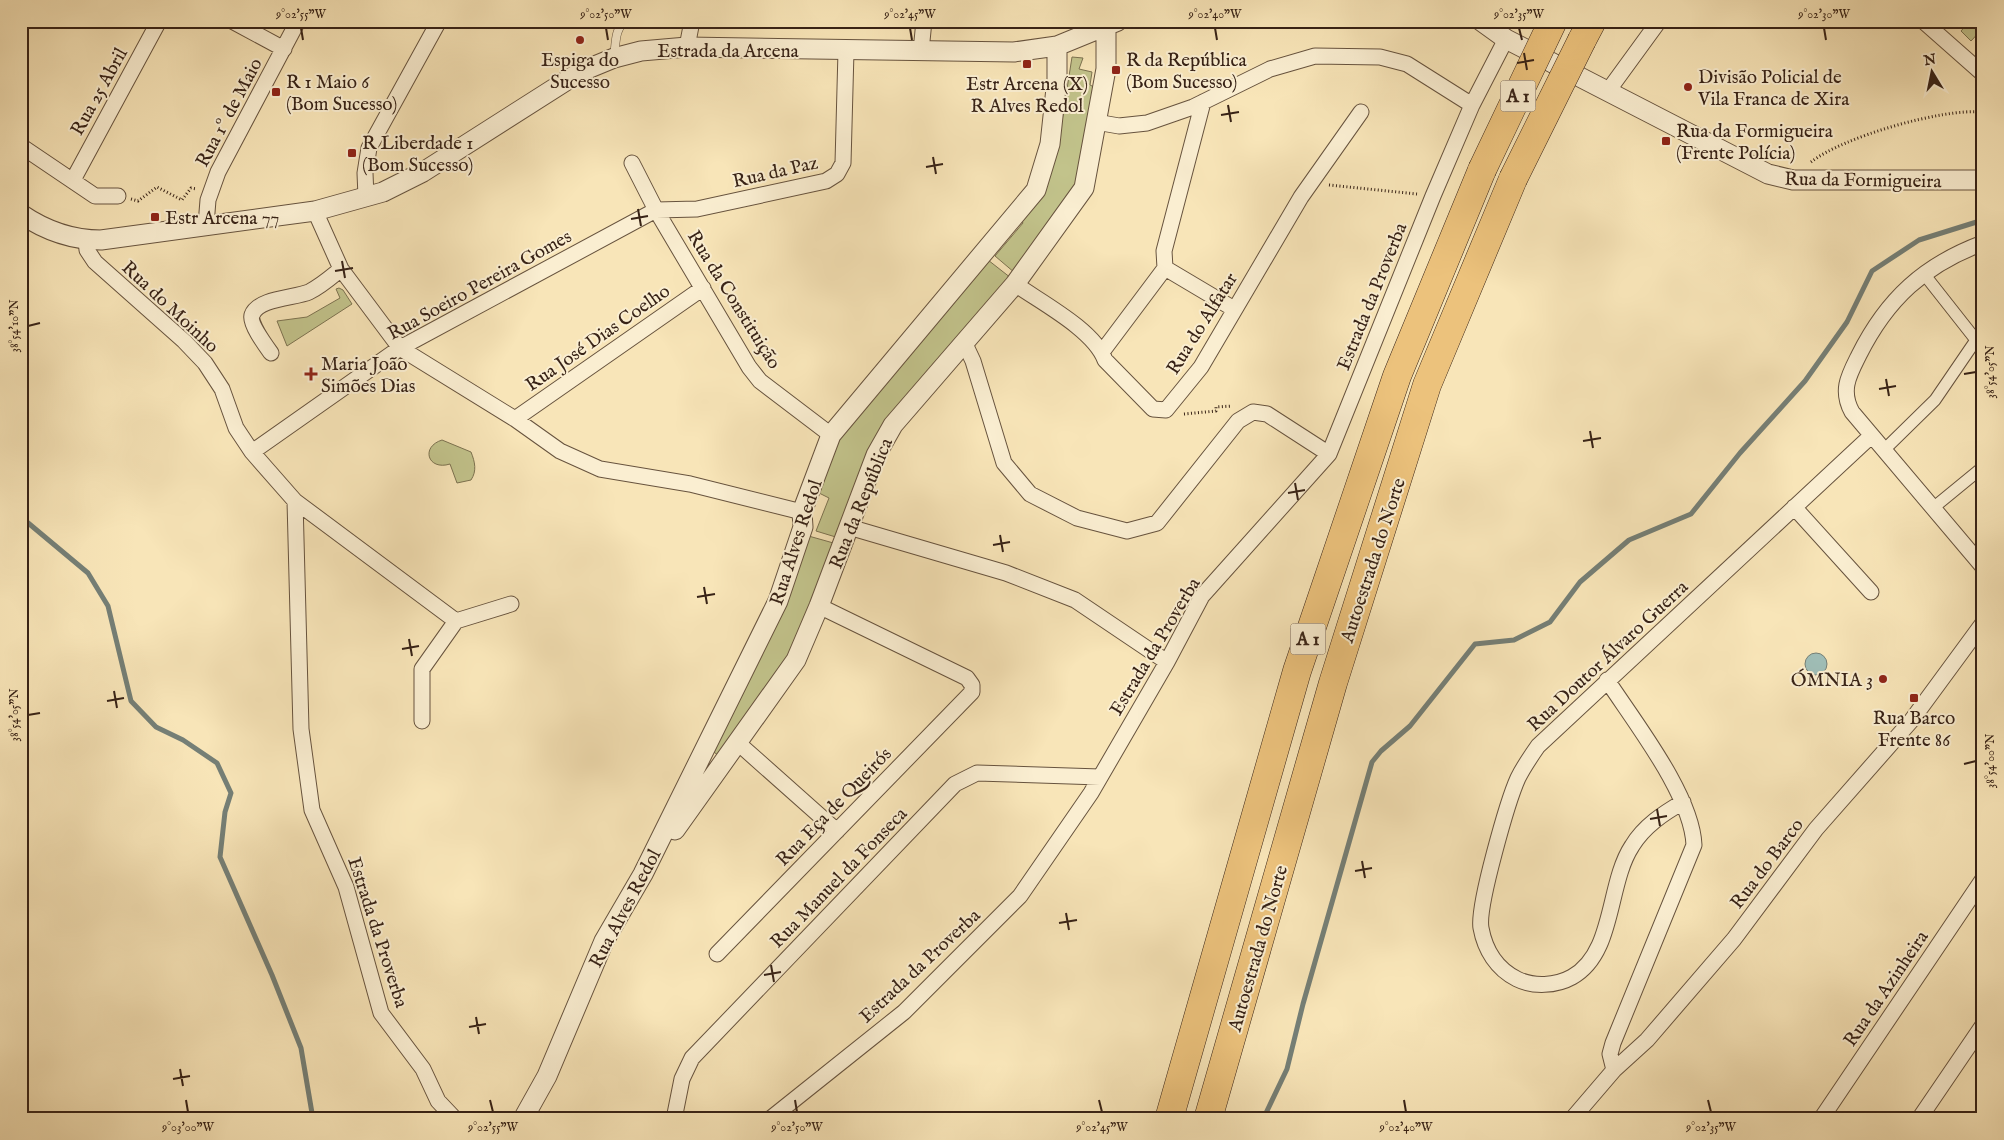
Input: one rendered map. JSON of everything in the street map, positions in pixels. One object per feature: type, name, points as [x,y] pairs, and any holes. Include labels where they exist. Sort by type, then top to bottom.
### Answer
[{"type":"highway","name":"Autoestrada do Norte","points":[[1169,1119],[1297,671],[1397,376],[1482,170],[1554,21]]},
{"type":"highway","name":"Autoestrada do Norte","points":[[1208,1119],[1332,683],[1427,385],[1513,180],[1587,30]]},
{"type":"street","points":[[21,25],[24,21]]},
{"type":"street","name":"Rua 25 Abril","points":[[73,180],[159,21]]},
{"type":"street","points":[[232,21],[284,49]]},
{"type":"street","name":"Rua 1º de Maio","points":[[206,225],[208,200],[218,172],[298,21]]},
{"type":"street","points":[[366,197],[365,172],[369,148],[439,21]]},
{"type":"street","points":[[687,47],[692,21]]},
{"type":"street","points":[[921,52],[924,21]]},
{"type":"street","points":[[1481,21],[1494,33],[1506,39]]},
{"type":"street","points":[[1608,91],[1659,21]]},
{"type":"street","points":[[1923,21],[1983,74]]},
{"type":"street","name":"Estrada da Arcena","points":[[21,214],[60,234],[86,240],[116,239],[315,211],[383,192],[423,172],[580,72],[614,58],[666,47],[1014,52],[1057,46],[1112,24]]},
{"type":"street","name":"Rua da República","points":[[643,874],[796,660],[819,606],[883,440],[893,425],[1015,284],[1084,188],[1112,24]]},
{"type":"street","name":"Rua da Formigueira","points":[[1506,39],[1756,170],[1793,180],[1983,180]]},
{"type":"street","name":"Estrada da Proverba","points":[[770,1119],[904,1012],[1020,896],[1100,777],[1168,662],[1202,596],[1329,454],[1433,196],[1472,105],[1506,39]]},
{"type":"street","name":"Rua Alves Redol","points":[[523,1119],[547,1076],[604,941],[643,874],[778,601],[802,530],[802,512],[831,435],[1036,190],[1050,144],[1057,46]]},
{"type":"street","name":"Rua da Paz","points":[[656,210],[697,209],[826,181],[837,174],[843,163],[846,51]]},
{"type":"street","points":[[1096,122],[1131,126],[1203,102],[1270,69],[1315,56],[1333,55],[1396,60],[1472,105]]},
{"type":"street","points":[[1102,352],[1165,268],[1164,251],[1203,102]]},
{"type":"street","name":"Rua do Alfatar","points":[[1015,284],[1088,336],[1102,352],[1105,360],[1153,409],[1158,411],[1166,410],[1201,368],[1311,183],[1361,112]]},
{"type":"street","points":[[21,146],[95,196],[118,196]]},
{"type":"street","name":"Rua da Constituição","points":[[632,163],[656,210],[749,367],[760,381],[831,435]]},
{"type":"street","name":"Rua Soeiro Pereira Gomes","points":[[252,452],[400,348],[656,210]]},
{"type":"street","points":[[315,211],[340,269],[400,348],[515,419],[560,451],[600,469],[690,484],[802,512]]},
{"type":"street","name":"Rua do Moinho","points":[[86,240],[87,250],[95,262],[184,341],[205,363],[222,389],[236,428],[252,452],[295,502],[456,621]]},
{"type":"street","points":[[1983,243],[1959,252],[1924,274],[1894,301],[1878,321],[1847,379],[1846,387],[1848,404],[1871,436],[1983,567]]},
{"type":"street","points":[[1165,268],[1234,310]]},
{"type":"street","points":[[271,353],[252,322],[252,315],[258,308],[272,301],[306,293],[325,283],[340,269]]},
{"type":"street","points":[[1884,450],[1935,400],[1976,340],[1924,274]]},
{"type":"street","name":"Rua José Dias Coelho","points":[[515,419],[703,288]]},
{"type":"street","points":[[964,344],[973,361],[1004,462],[1030,494],[1077,518],[1127,531],[1158,522],[1238,421],[1253,412],[1268,414],[1329,454]]},
{"type":"street","name":"Rua Doutor Álvaro Guerra","points":[[1684,802],[1663,814],[1644,830],[1631,846],[1616,886],[1601,942],[1594,957],[1583,969],[1572,977],[1545,984],[1520,980],[1499,966],[1484,941],[1480,916],[1518,778],[1538,746],[1871,436]]},
{"type":"street","points":[[1933,508],[1983,467]]},
{"type":"street","name":"Estrada da Proverba","points":[[295,502],[300,729],[312,810],[346,887],[381,1013],[423,1069],[438,1100],[455,1119]]},
{"type":"street","points":[[1794,507],[1871,592]]},
{"type":"street","points":[[849,527],[1006,573],[1075,600],[1168,662]]},
{"type":"street","points":[[422,721],[422,668],[456,621],[511,604]]},
{"type":"street","name":"Rua Eça de Queirós","points":[[717,954],[972,692],[972,685],[967,678],[819,606]]},
{"type":"street","name":"Rua do Barco","points":[[1572,1119],[1614,1070],[1647,1040],[1734,939],[1816,829],[1910,721],[1983,623]]},
{"type":"street","points":[[1607,680],[1674,783],[1684,802],[1691,822],[1694,845],[1613,1043],[1610,1054],[1614,1070]]},
{"type":"street","points":[[738,743],[837,831]]},
{"type":"street","name":"Rua Manuel da Fonseca","points":[[674,1119],[682,1079],[692,1058],[955,784],[977,773],[1100,777]]},
{"type":"street","name":"Rua da Azinheira","points":[[1821,1119],[1983,879]]},
{"type":"street","points":[[1918,1119],[1983,1025]]},
{"type":"lane","points":[[614,58],[617,33],[626,21]]},
{"type":"path","points":[[1793,180],[1812,160],[1843,145],[1909,121],[1955,112],[1982,112],[1983,98]]},
{"type":"path","points":[[1311,183],[1433,196]]},
{"type":"path","points":[[118,196],[138,201],[157,187],[182,200]]},
{"type":"path","points":[[1179,414],[1216,412],[1216,407],[1234,406]]},
{"type":"green space","points":[[1970,21],[1983,21],[1983,28],[1971,41],[1961,31]]},
{"type":"green space","points":[[1072,57],[1083,58],[1079,69],[1092,72],[1090,85],[1096,88],[1076,188],[1015,273],[995,256],[1023,223],[1020,218],[1062,121]]},
{"type":"green space","points":[[988,260],[1011,278],[886,425],[839,538],[816,531],[829,498],[815,491],[847,424]]},
{"type":"green space","points":[[336,289],[343,290],[352,304],[287,346],[277,321],[307,317],[340,298]]},
{"type":"green space","points":[[442,440],[471,452],[475,466],[471,480],[457,483],[450,464],[436,464],[429,457],[431,448],[435,443]]},
{"type":"green space","points":[[805,535],[837,544],[787,663],[722,758],[711,750]]},
{"type":"water","points":[[1816,653],[1824,656],[1827,664],[1824,672],[1816,675],[1808,672],[1805,664],[1808,656]]},
{"type":"waterway","points":[[1256,1119],[1266,1113],[1287,1069],[1303,1004],[1372,762],[1381,751],[1410,726],[1475,644],[1514,640],[1550,622],[1580,582],[1629,540],[1691,514],[1740,453],[1805,381],[1847,322],[1872,271],[1919,240],[1983,220]]},
{"type":"waterway","points":[[21,517],[88,573],[108,606],[131,701],[156,727],[183,740],[217,763],[231,793],[225,812],[220,857],[272,975],[301,1048],[313,1119]]},
{"type":"place","name":"Espiga do Sucesso","points":[[580,40]]},
{"type":"place","name":"Estr Arcena (X) R Alves Redol","points":[[1027,64]]},
{"type":"place","name":"R da República (Bom Sucesso)","points":[[1116,70]]},
{"type":"place","name":"Divisão Policial de Vila Franca de Xira","points":[[1688,87]]},
{"type":"place","name":"R 1 Maio 6 (Bom Sucesso)","points":[[276,92]]},
{"type":"place","name":"Rua da Formigueira (Frente Polícia)","points":[[1666,141]]},
{"type":"place","name":"R Liberdade 1 (Bom Sucesso)","points":[[352,153]]},
{"type":"place","name":"Estr Arcena 77","points":[[155,217]]},
{"type":"place","name":"Maria João Simões Dias","points":[[311,374]]},
{"type":"place","name":"ÓMNIA 3","points":[[1883,679]]},
{"type":"place","name":"Rua Barco Frente 86","points":[[1914,698]]}]
